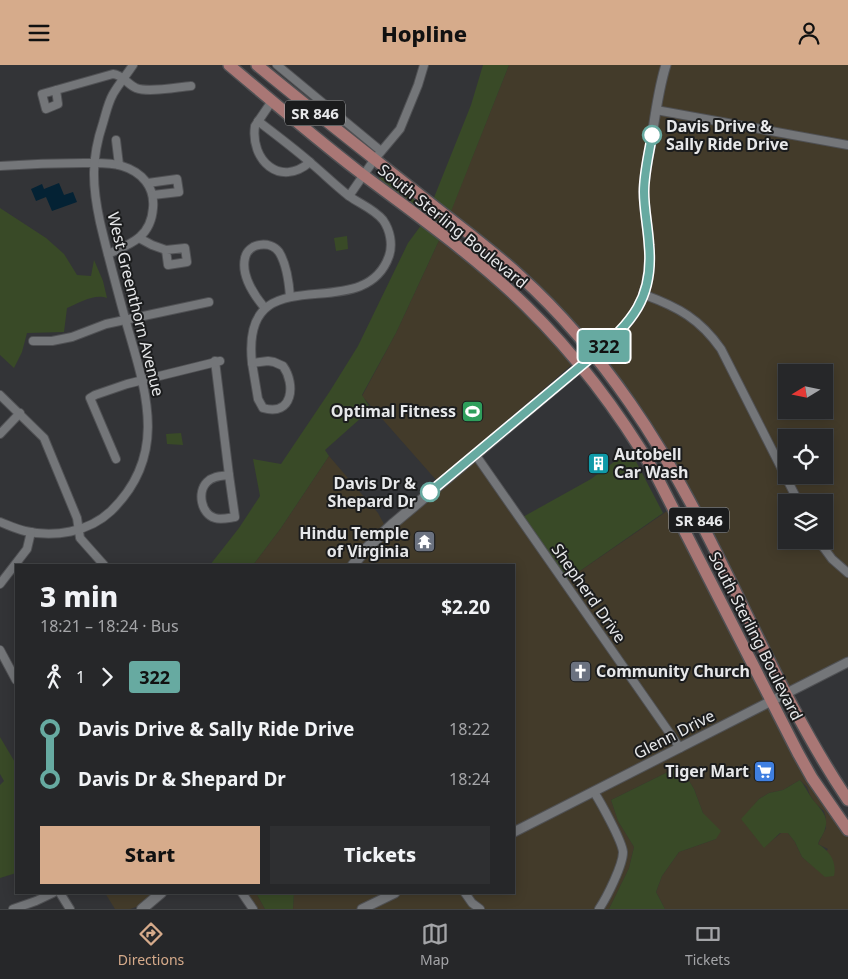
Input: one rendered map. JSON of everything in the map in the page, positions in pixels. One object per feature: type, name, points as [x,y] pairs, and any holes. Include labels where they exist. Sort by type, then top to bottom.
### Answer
[{"type":"main road","name":"South Sterling Boulevard","points":[[230,65],[364,175],[493,275],[526,306],[581,366],[609,402],[655,473],[771,702],[812,778],[848,830]]},
{"type":"main road","name":"South Sterling Boulevard","points":[[257,65],[378,155],[514,271],[550,305],[594,355],[630,402],[668,461],[814,746],[848,800]]},
{"type":"main road","points":[[354,564],[388,528],[594,355]]},
{"type":"main road","points":[[142,909],[160,894]]},
{"type":"street","name":"West Greenthorn Avenue","points":[[0,522],[31,532],[58,533],[78,529],[99,521],[117,505],[130,487],[140,467],[145,450],[148,407],[94,196],[93,163],[96,146],[108,106],[114,93],[133,65]]},
{"type":"street","points":[[278,65],[378,155]]},
{"type":"street","points":[[349,196],[378,155],[400,129],[424,65]]},
{"type":"street","points":[[594,355],[625,327],[645,295],[650,247],[644,191],[656,110],[666,65]]},
{"type":"street","points":[[56,90],[112,74],[124,78],[131,85],[140,89],[191,86]]},
{"type":"street","points":[[272,101],[258,121],[255,131],[256,144],[260,156],[269,167],[279,172],[301,169],[310,162]]},
{"type":"street","points":[[656,110],[848,145]]},
{"type":"street","points":[[252,363],[274,362],[284,368],[288,375],[290,388],[288,401],[282,407],[269,410],[261,406],[258,399],[252,363],[252,333],[258,316],[264,307],[275,301],[290,297],[333,293],[372,281],[380,272],[390,250],[387,226],[378,215],[349,196],[258,121]]},
{"type":"street","points":[[116,140],[119,165]]},
{"type":"street","points":[[0,166],[93,163],[119,165],[134,171],[148,183],[153,195],[152,217],[146,231],[139,238],[108,254]]},
{"type":"street","points":[[148,183],[177,179],[179,192],[153,195]]},
{"type":"street","points":[[139,238],[166,250]]},
{"type":"street","points":[[264,307],[250,286],[244,264],[247,253],[258,245],[272,246],[279,253],[286,269],[290,297]]},
{"type":"street","points":[[645,295],[668,303],[684,312],[702,326],[721,349],[794,494]]},
{"type":"street","points":[[33,341],[52,341],[72,337],[106,323],[209,302]]},
{"type":"street","points":[[116,459],[90,399],[96,395],[142,380],[218,361],[234,517],[214,518],[204,509],[202,491],[204,485],[210,479],[229,475]]},
{"type":"street","points":[[0,395],[44,438],[77,519],[80,538],[103,564]]},
{"type":"street","points":[[0,434],[20,413]]},
{"type":"street","name":"Shepherd Drive","points":[[475,454],[680,748]]},
{"type":"street","points":[[15,564],[27,549],[31,532]]},
{"type":"street","points":[[825,549],[832,559],[848,573]]},
{"type":"street","points":[[0,584],[15,565]]},
{"type":"street","points":[[0,650],[15,675]]},
{"type":"street","name":"Glenn Drive","points":[[515,832],[848,662]]},
{"type":"street","points":[[594,792],[623,850],[621,863],[607,897],[599,909]]},
{"type":"street","points":[[13,909],[51,894]]},
{"type":"street","points":[[61,894],[70,909]]},
{"type":"street","points":[[243,894],[253,909]]},
{"type":"street","points":[[362,909],[393,894]]},
{"type":"street","points":[[465,894],[480,909]]},
{"type":"shaded area","points":[[509,65],[848,65],[848,662],[787,694],[696,514],[582,340],[448,218]]},
{"type":"shaded area","points":[[442,234],[576,361],[437,481],[362,396],[396,333]]},
{"type":"shaded area","points":[[475,454],[564,582],[673,507],[771,702],[848,830],[848,909],[665,909],[656,892],[662,876],[679,852],[716,839],[694,789],[680,766],[611,800],[618,821],[634,847],[629,868],[609,909],[293,909],[294,894],[515,894],[515,564],[354,564]],"holes":[[[800,780],[807,787],[815,803],[824,811],[826,828],[818,844],[828,849],[813,866],[802,857],[795,842],[788,833],[781,833],[764,847],[754,805],[759,799],[769,793],[783,790]]]},
{"type":"shaded area","points":[[329,456],[378,513],[384,524],[364,545],[350,564],[254,564],[281,528]]},
{"type":"shaded area","points":[[106,894],[155,894],[142,905],[130,909],[115,909]]},
{"type":"shaded area","points":[[243,894],[257,894],[265,909],[253,909]]},
{"type":"green space","points":[[483,65],[509,65],[450,214],[433,200],[471,105]]},
{"type":"green space","points":[[380,176],[386,177],[424,207],[433,210],[429,220],[380,181]]},
{"type":"green space","points":[[0,208],[46,238],[64,254],[77,275],[91,276],[94,260],[103,281],[107,298],[92,298],[67,308],[64,332],[27,333],[22,352],[14,368],[0,355]]},
{"type":"green space","points":[[439,215],[464,234],[457,242],[435,225]]},
{"type":"green space","points":[[425,220],[442,234],[396,333],[362,395],[371,409],[325,450],[329,456],[281,528],[254,564],[211,564],[239,528],[260,496],[253,459],[281,464],[358,346],[408,243]]},
{"type":"green space","points":[[347,236],[348,249],[336,251],[334,238]]},
{"type":"green space","points":[[181,433],[183,445],[167,444],[166,434]]},
{"type":"green space","points":[[630,450],[663,513],[564,582],[521,518],[591,479]]},
{"type":"green space","points":[[0,737],[15,762],[15,873],[0,878],[0,785],[4,781],[0,774]]},
{"type":"green space","points":[[680,766],[694,789],[703,813],[721,831],[716,839],[679,852],[662,876],[656,892],[665,909],[609,909],[629,868],[634,847],[618,821],[611,800]]},
{"type":"green space","points":[[800,780],[825,815],[825,829],[818,844],[832,857],[835,871],[834,876],[825,877],[802,857],[795,842],[788,833],[780,833],[764,848],[741,819],[759,799],[769,793],[783,790]]},
{"type":"green space","points":[[257,894],[294,894],[293,909],[265,909]]},
{"type":"water","points":[[59,183],[64,195],[73,192],[77,202],[52,211],[46,197],[36,201],[31,189],[42,184],[44,189]]},
{"type":"bus line","name":"322","points":[[430,492],[594,355],[629,322],[645,295],[648,281],[650,247],[644,209],[644,191],[652,135]]},
{"type":"place","name":"Davis Drive & Sally Ride Drive","points":[[652,135]]},
{"type":"place","name":"Optimal Fitness","points":[[472,411]]},
{"type":"place","name":"Autobell Car Wash","points":[[598,463]]},
{"type":"place","name":"Davis Dr & Shepard Dr","points":[[430,492]]},
{"type":"place","name":"Hindu Temple of Virginia","points":[[425,542]]},
{"type":"place","name":"Community Church","points":[[580,671]]},
{"type":"place","name":"Tiger Mart","points":[[765,771]]}]
